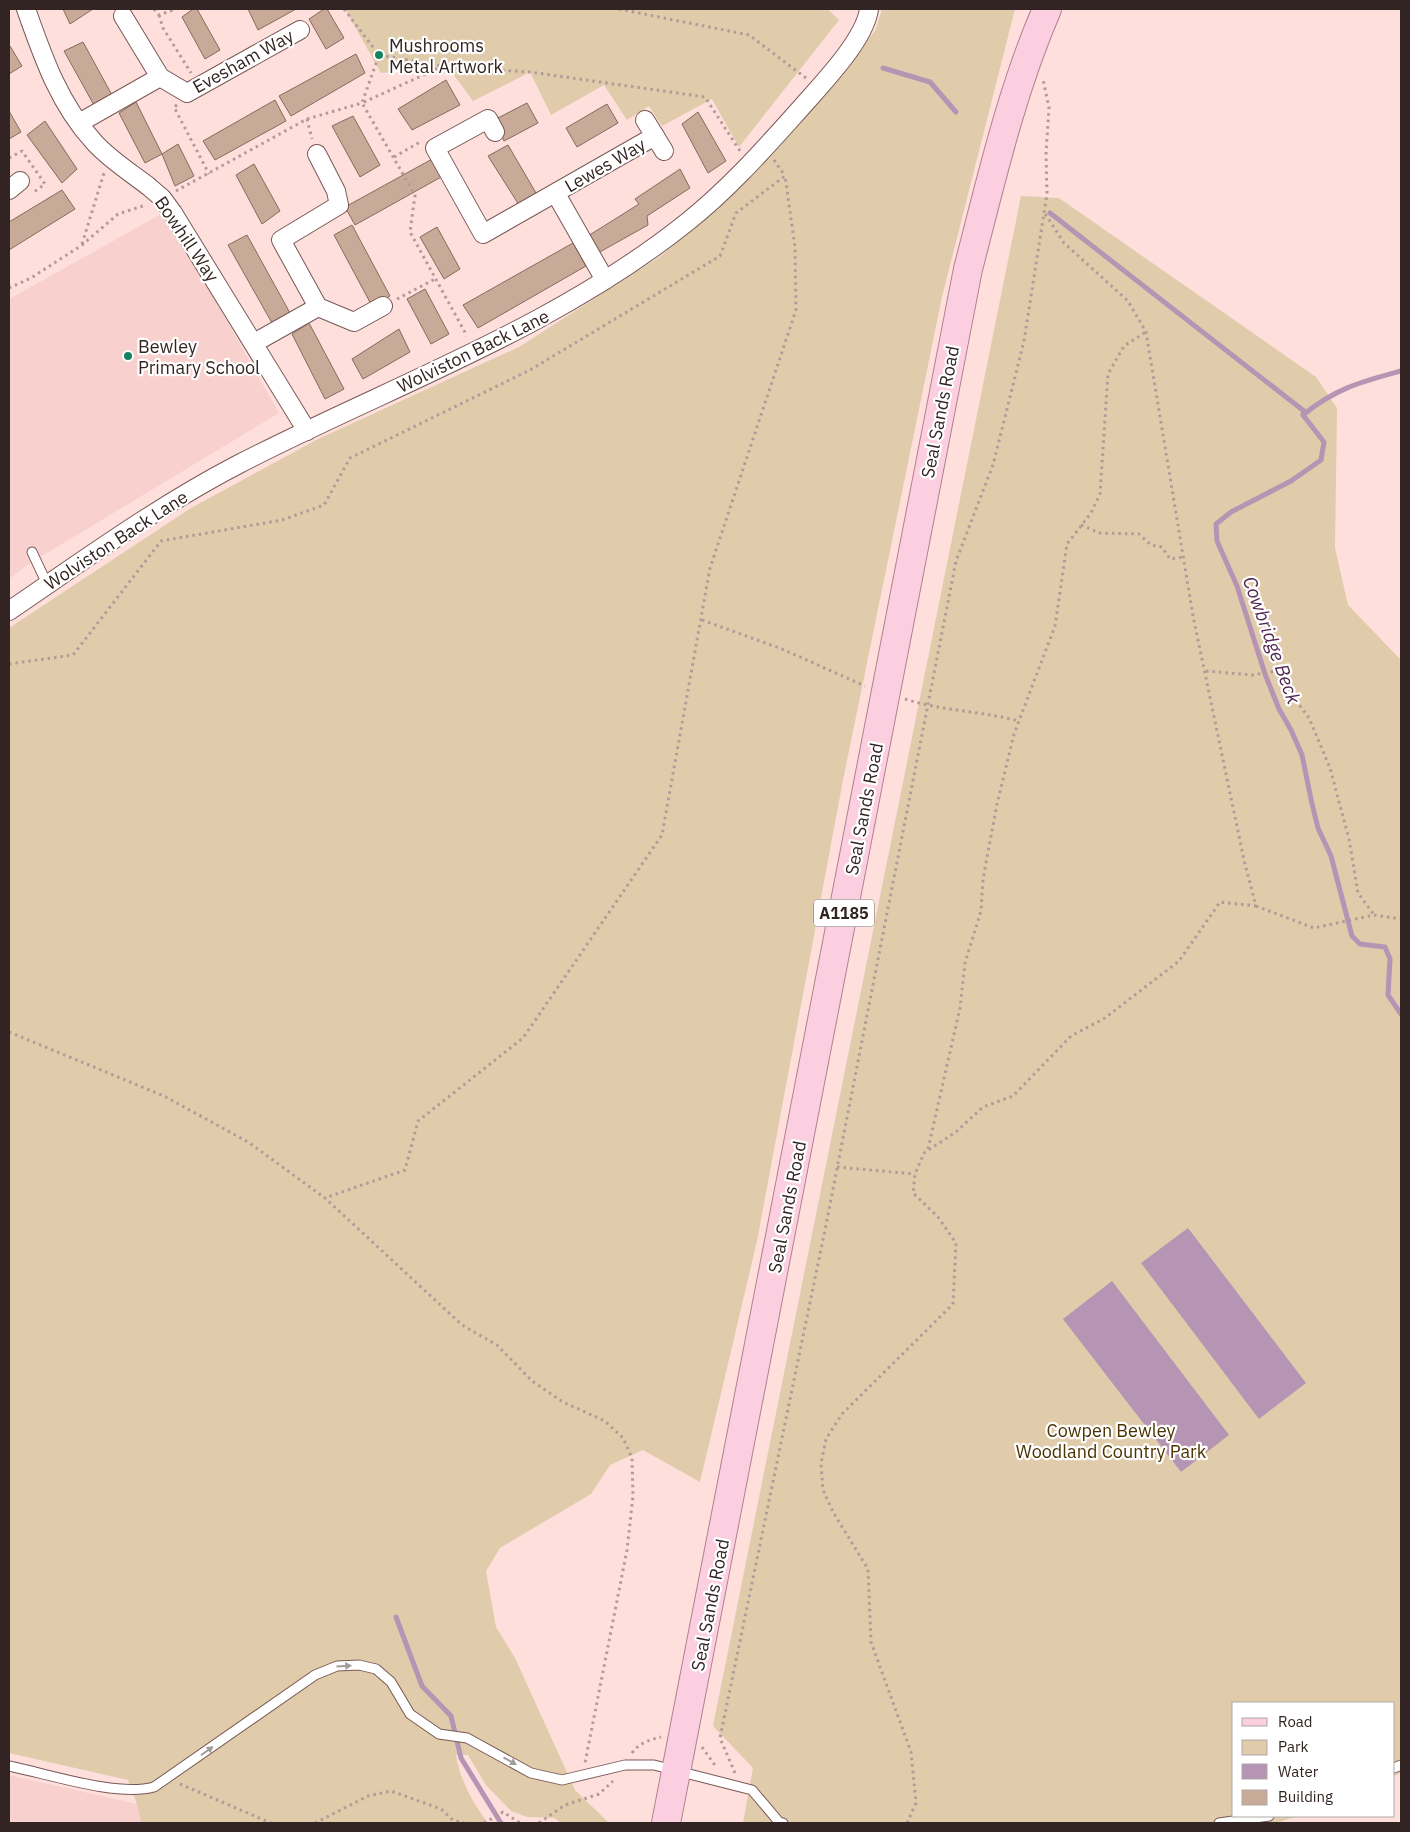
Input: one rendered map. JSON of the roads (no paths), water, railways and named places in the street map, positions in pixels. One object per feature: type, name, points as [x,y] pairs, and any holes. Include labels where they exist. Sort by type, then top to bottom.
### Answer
[{"type":"main road","name":"Seal Sands Road","points":[[666,1823],[968,269],[1003,134],[1031,46],[1047,9]]},
{"type":"street","name":"Bowhill Way","points":[[26,9],[54,83],[79,123],[94,143],[110,156],[148,195],[162,198],[308,431]]},
{"type":"street","name":"Wolviston Back Lane","points":[[9,610],[172,502],[238,464],[476,352],[539,320],[654,248],[689,221],[749,165],[818,88],[856,39],[868,18],[869,9]]},
{"type":"street","name":"Evesham Way","points":[[123,16],[160,77],[193,90],[300,30]]},
{"type":"street","points":[[79,123],[160,77]]},
{"type":"street","name":"Lewes Way","points":[[495,132],[488,119],[435,148],[483,234],[556,194],[659,144],[645,120]]},
{"type":"street","points":[[317,154],[336,191],[340,205],[281,240],[318,307],[354,322],[383,306]]},
{"type":"street","name":"Lewes Way","points":[[556,194],[605,280]]},
{"type":"street","points":[[254,343],[318,307]]},
{"type":"lane","points":[[32,552],[47,584]]},
{"type":"lane","points":[[9,1766],[109,1787],[139,1791],[154,1787],[315,1675],[337,1666],[359,1666],[376,1669],[391,1682],[410,1714],[439,1734],[467,1738],[531,1773],[562,1780],[625,1765],[654,1765],[752,1790],[779,1822],[783,1823]]},
{"type":"lane","points":[[1219,1823],[1262,1817]]},
{"type":"water","points":[[1188,1228],[1306,1383],[1259,1419],[1141,1263]]},
{"type":"water","points":[[1112,1281],[1229,1435],[1181,1472],[1063,1319]]},
{"type":"waterway","points":[[883,68],[930,82],[956,112]]},
{"type":"waterway","points":[[1050,213],[1304,411],[1303,415]]},
{"type":"waterway","name":"Cowbridge Beck","points":[[1401,371],[1349,387],[1327,398],[1303,415],[1324,442],[1321,460],[1291,481],[1231,512],[1216,524],[1217,541],[1237,586],[1265,674],[1279,709],[1302,755],[1318,828],[1331,856],[1352,936],[1360,944],[1385,947],[1390,959],[1388,995],[1401,1014]]},
{"type":"waterway","points":[[396,1617],[422,1686],[451,1716],[461,1758],[501,1823]]},
{"type":"place","name":"Mushrooms Metal Artwork","points":[[379,55]]},
{"type":"place","name":"Bewley Primary School","points":[[128,356]]},
{"type":"park label","name":"Cowpen Bewley Woodland Country Park","points":[[1111,1440]]}]
